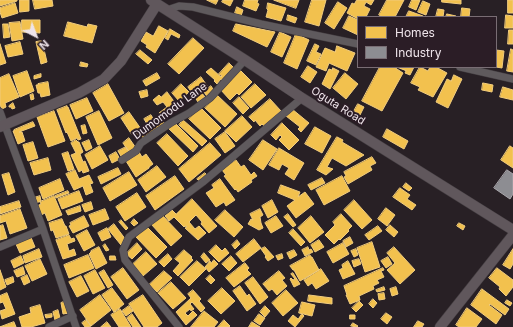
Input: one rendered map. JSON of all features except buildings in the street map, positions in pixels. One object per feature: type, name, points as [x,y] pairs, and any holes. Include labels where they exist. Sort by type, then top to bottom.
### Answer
[{"type":"main road","name":"Oguta Road","points":[[154,2],[302,98],[513,230]]},
{"type":"main road","points":[[2,126],[79,92],[104,79],[121,61],[154,2]]},
{"type":"main road","points":[[440,327],[513,235]]},
{"type":"street","points":[[167,10],[179,6],[193,7],[261,24],[357,44]]},
{"type":"street","name":"Dumomodu Lane","points":[[122,160],[136,151],[142,143],[210,98],[245,60]]},
{"type":"street","points":[[464,68],[513,79]]},
{"type":"street","points":[[179,327],[125,260],[123,250],[129,237],[203,182],[302,98]]},
{"type":"street","points":[[0,112],[2,126],[43,229],[76,327]]},
{"type":"street","points":[[0,247],[43,229]]},
{"type":"street","points":[[49,327],[73,316]]}]
